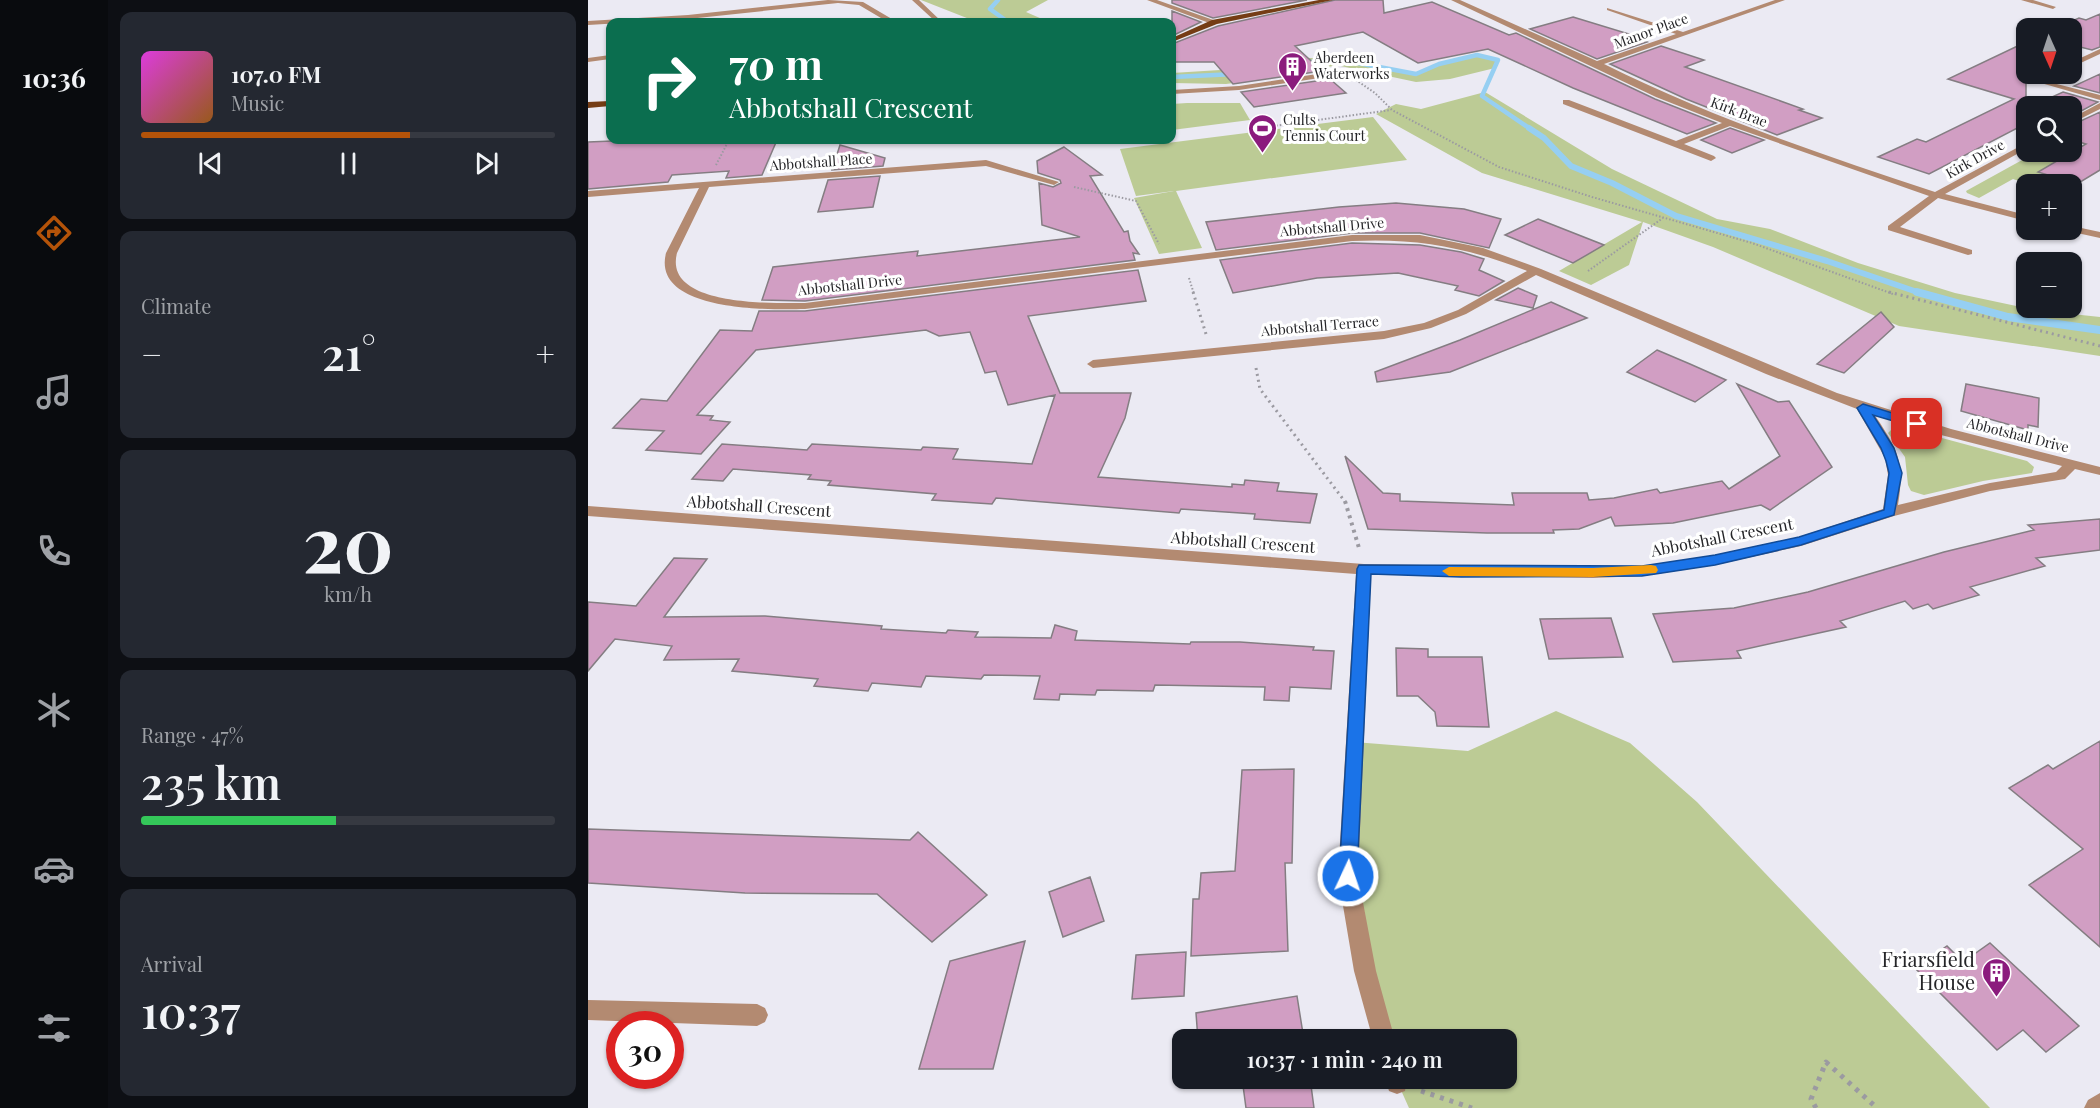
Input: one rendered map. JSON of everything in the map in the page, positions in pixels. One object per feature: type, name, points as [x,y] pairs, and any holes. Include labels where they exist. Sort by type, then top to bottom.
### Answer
[{"type":"main road","points":[[1176,38],[1215,22],[1330,0]]},
{"type":"main road","points":[[588,105],[606,104]]},
{"type":"street","points":[[657,18],[838,0],[861,3],[886,18]]},
{"type":"street","points":[[915,0],[936,18]]},
{"type":"street","name":"Kirk Brae","points":[[1454,0],[1597,64],[1659,95],[1730,123],[1871,174],[1936,195],[2016,215]]},
{"type":"street","name":"Manor Place","points":[[1597,64],[1782,0]]},
{"type":"street","points":[[2024,0],[2053,7]]},
{"type":"street","points":[[1155,1],[1215,22]]},
{"type":"street","points":[[1609,9],[1682,34]]},
{"type":"street","points":[[588,23],[606,22]]},
{"type":"street","points":[[2082,60],[2100,51]]},
{"type":"street","points":[[588,60],[606,58]]},
{"type":"street","points":[[1176,92],[1239,87],[1330,74]]},
{"type":"street","points":[[2049,84],[2100,98]]},
{"type":"street","points":[[1566,102],[1711,158]]},
{"type":"street","points":[[2082,116],[2100,106]]},
{"type":"street","points":[[1677,144],[1730,123]]},
{"type":"street","name":"Kirk Drive","points":[[1968,252],[1892,228],[1936,195],[2016,151]]},
{"type":"street","name":"Abbotshall Place","points":[[588,194],[987,163],[1054,182]]},
{"type":"street","name":"Abbotshall Drive","points":[[706,184],[670,259],[674,277],[694,293],[727,303],[764,307],[805,306],[1352,238],[1401,236],[1438,239],[1473,246],[1863,408],[1935,430],[2100,471]]},
{"type":"street","points":[[2082,231],[2100,235]]},
{"type":"street","name":"Abbotshall Terrace","points":[[1093,364],[1384,335],[1427,326],[1462,312],[1535,271]]},
{"type":"street","points":[[1863,408],[1888,448],[1893,461],[1895,473],[1890,512]]},
{"type":"street","name":"Abbotshall Crescent","points":[[588,511],[1364,569],[1473,572],[1642,571],[1715,560],[1801,541],[1890,512],[1990,487],[2060,476],[2072,465]]},
{"type":"street","points":[[1364,569],[1348,876],[1365,971],[1381,1029]]},
{"type":"street","points":[[588,1010],[757,1015]]},
{"type":"street","points":[[2096,1108],[2100,1105]]},
{"type":"path","points":[[1330,74],[1350,76],[1375,93],[1392,110],[1499,166],[1752,243],[1905,298],[2100,346]]},
{"type":"path","points":[[1252,129],[1392,110]]},
{"type":"path","points":[[722,152],[727,144]]},
{"type":"path","points":[[1054,182],[1136,201],[1168,261]]},
{"type":"path","points":[[1568,285],[1664,218]]},
{"type":"path","points":[[1183,259],[1212,352]]},
{"type":"path","points":[[1252,347],[1260,389],[1348,504],[1364,569]]},
{"type":"path","points":[[1816,1108],[1811,1099],[1826,1062],[1877,1108]]},
{"type":"path","points":[[1419,1089],[1472,1108]]},
{"type":"green space","points":[[921,0],[1048,0],[1026,12],[1040,18],[967,18]]},
{"type":"green space","points":[[1477,55],[1498,60],[1495,68],[1450,79],[1416,82],[1336,65],[1303,74],[1226,84],[1176,83],[1176,73],[1252,68],[1283,57],[1338,59],[1416,74],[1439,64]]},
{"type":"green space","points":[[1485,92],[1612,169],[1717,219],[1770,229],[1858,263],[1955,293],[2016,306],[2016,318],[2082,318],[2082,315],[2100,317],[2100,356],[1899,326],[1713,247],[1643,222],[1629,265],[1591,285],[1559,271],[1642,222],[1482,173],[1376,114],[1396,104],[1421,109]]},
{"type":"green space","points":[[1240,103],[1250,120],[1176,129],[1176,104]]},
{"type":"green space","name":"Cults Tennis Court","points":[[1373,117],[1407,160],[1176,191],[1202,248],[1159,254],[1134,198],[1174,191],[1136,196],[1120,149],[1176,144],[1176,142]]},
{"type":"green space","points":[[2019,162],[2056,162],[2081,171],[2055,165],[2039,174],[2016,174],[2016,180],[2013,179],[1979,198],[1966,191]]},
{"type":"green space","points":[[1905,428],[2027,461],[2034,467],[2032,473],[1983,481],[1924,495],[1911,491],[1908,485],[1905,457],[1888,433],[1892,429]]},
{"type":"green space","points":[[1556,711],[1630,743],[1697,802],[1990,1108],[1409,1108],[1400,1089],[1517,1089],[1517,1029],[1382,1029],[1348,876],[1354,742],[1468,751]]},
{"type":"building","points":[[1172,0],[1307,0],[1213,18],[1172,3]]},
{"type":"building","points":[[1335,0],[1383,0],[1384,13],[1432,2],[1509,35],[1516,33],[1655,99],[1716,123],[1687,134],[1573,88],[1488,49],[1418,63],[1363,32],[1295,46],[1322,71],[1233,84],[1214,62],[1176,62],[1176,42],[1218,26]]},
{"type":"building","points":[[1172,11],[1201,22],[1176,34],[1176,18],[1172,18]]},
{"type":"building","points":[[2100,14],[2100,47],[2092,50],[2082,48],[2082,19],[2086,20]]},
{"type":"building","points":[[1573,17],[1642,38],[1639,39],[1647,42],[1597,59],[1530,29]]},
{"type":"building","points":[[1661,46],[1704,60],[1685,67],[1803,109],[1799,110],[1822,118],[1777,135],[1686,99],[1610,64]]},
{"type":"building","points":[[2016,47],[2016,84],[2026,84],[2026,96],[2016,96],[2016,129],[1929,174],[1878,157],[1917,139],[1926,142],[2014,99],[1948,79]]},
{"type":"building","points":[[2100,74],[2100,93],[2074,86]]},
{"type":"building","name":"Aberdeen Waterworks","points":[[1330,79],[1346,93],[1254,107],[1241,92]]},
{"type":"building","points":[[2063,92],[2077,96],[2054,96]]},
{"type":"building","points":[[2082,97],[2098,102],[2082,111]]},
{"type":"building","points":[[2100,112],[2100,170],[2082,181],[2082,174],[2038,172],[2055,162],[2082,162],[2082,146],[2086,144],[2082,143],[2082,120]]},
{"type":"building","points":[[1730,128],[1764,140],[1732,153],[1701,140]]},
{"type":"building","points":[[606,141],[606,144],[775,144],[762,175],[726,178],[729,171],[672,175],[668,182],[588,189],[588,142]]},
{"type":"building","points":[[840,145],[885,158],[883,166],[832,170]]},
{"type":"building","points":[[1064,147],[1102,175],[1090,176],[1124,232],[1128,231],[1130,241],[1139,254],[1133,253],[1135,260],[805,301],[762,300],[773,267],[918,251],[917,256],[1080,237],[1042,225],[1039,183],[1053,187],[1061,183],[1060,180],[1038,173],[1037,161]]},
{"type":"building","points":[[880,176],[873,207],[818,212],[828,180]]},
{"type":"building","points":[[1396,203],[1464,209],[1501,219],[1489,248],[1420,233],[1352,233],[1216,250],[1206,222],[1339,207]]},
{"type":"building","points":[[1538,219],[1604,245],[1573,263],[1505,235]]},
{"type":"building","points":[[1352,243],[1420,245],[1461,252],[1484,259],[1479,270],[1504,281],[1479,296],[1455,290],[1458,286],[1398,273],[1317,278],[1233,293],[1220,260]]},
{"type":"building","points":[[1138,270],[1146,301],[1028,316],[1060,393],[1131,393],[1125,418],[1098,477],[1232,487],[1232,484],[1244,485],[1245,480],[1279,483],[1277,491],[1317,494],[1310,523],[1254,519],[1255,514],[1181,509],[1179,513],[996,498],[992,504],[932,500],[936,494],[828,485],[831,481],[808,479],[811,475],[733,469],[723,481],[692,479],[722,444],[807,450],[812,444],[921,450],[923,447],[958,449],[953,459],[1032,464],[1055,395],[1008,405],[996,371],[985,373],[970,332],[939,336],[926,330],[756,350],[697,415],[713,416],[710,420],[730,422],[701,454],[646,450],[664,431],[613,428],[641,399],[667,401],[720,330],[752,331],[759,311],[805,311]]},
{"type":"building","points":[[1518,288],[1537,296],[1533,308],[1496,300]]},
{"type":"building","points":[[1551,302],[1587,318],[1450,372],[1377,382],[1375,372]]},
{"type":"building","points":[[1881,312],[1894,327],[1844,373],[1817,364]]},
{"type":"building","points":[[1657,350],[1726,380],[1695,402],[1627,372]]},
{"type":"building","points":[[1737,384],[1778,402],[1789,401],[1832,467],[1770,510],[1761,505],[1673,523],[1615,526],[1611,517],[1579,529],[1553,530],[1554,533],[1368,529],[1345,456],[1383,493],[1400,494],[1400,501],[1514,505],[1512,493],[1587,493],[1589,500],[1614,498],[1657,489],[1660,493],[1722,481],[1729,489],[1780,456]]},
{"type":"building","points":[[1966,384],[2039,398],[2038,427],[2028,425],[2028,430],[1961,411]]},
{"type":"building","points":[[2100,519],[2100,550],[2036,558],[2045,566],[1970,587],[1979,595],[1933,609],[1928,604],[1913,609],[1905,601],[1840,621],[1846,627],[1737,651],[1741,658],[1673,662],[1653,614],[1734,608],[1808,592],[1944,552],[2034,530],[2028,525]]},
{"type":"building","points":[[674,558],[707,559],[664,617],[765,616],[882,626],[881,629],[946,633],[948,630],[978,632],[975,637],[1051,638],[1055,625],[1077,631],[1075,640],[1190,644],[1191,642],[1240,642],[1314,647],[1313,650],[1334,651],[1331,689],[1290,687],[1289,701],[1264,700],[1265,687],[1155,685],[1153,691],[1097,690],[1095,695],[1060,694],[1059,700],[1034,699],[1040,676],[984,675],[981,679],[926,676],[921,687],[872,683],[868,691],[814,686],[818,679],[732,671],[739,659],[664,660],[672,646],[615,639],[588,671],[588,602],[636,606]]},
{"type":"building","points":[[1611,618],[1623,657],[1549,659],[1540,619]]},
{"type":"building","points":[[1396,648],[1428,649],[1428,657],[1482,657],[1489,727],[1437,726],[1435,712],[1418,696],[1397,696]]},
{"type":"building","points":[[2100,741],[2100,947],[2029,885],[2083,849],[2009,788],[2048,765],[2053,769]]},
{"type":"building","points":[[1294,769],[1292,863],[1285,863],[1288,951],[1191,956],[1193,899],[1199,899],[1201,873],[1235,871],[1242,770]]},
{"type":"building","points":[[588,829],[910,840],[918,832],[987,895],[932,942],[877,894],[745,893],[588,883]]},
{"type":"building","points":[[1090,877],[1104,921],[1063,937],[1049,892]]},
{"type":"building","points":[[1025,941],[993,1069],[919,1069],[950,961]]},
{"type":"building","name":"Friarsfield House","points":[[1990,943],[2079,1026],[2046,1052],[2023,1030],[1997,1050],[1915,968],[1947,946],[1963,962]]},
{"type":"building","points":[[1186,952],[1184,996],[1132,999],[1136,955]]},
{"type":"building","points":[[1297,996],[1302,1029],[1197,1029],[1196,1013]]},
{"type":"building","points":[[1243,1089],[1311,1089],[1314,1108],[1246,1108]]},
{"type":"waterway","points":[[998,0],[990,9],[1002,18]]},
{"type":"waterway","points":[[1303,63],[1337,59],[1416,74],[1439,64],[1477,55],[1498,60],[1482,96],[1532,130]]},
{"type":"waterway","points":[[1176,77],[1236,74]]},
{"type":"waterway","points":[[1532,130],[1544,138],[1571,166],[1612,183],[1676,216],[1827,261],[1918,292]]},
{"type":"waterway","points":[[1918,292],[2008,317],[2100,330]]},
{"type":"waterway","points":[[1918,292],[1923,294]]},
{"type":"slow traffic","points":[[1449,571],[1593,573],[1651,570]]},
{"type":"place","name":"Aberdeen Waterworks","points":[[1293,92]]},
{"type":"place","name":"Cults Tennis Court","points":[[1262,154]]},
{"type":"place","name":"Friarsfield House","points":[[1996,998]]},
{"type":"route","points":[[1348,876],[1364,569],[1593,573],[1642,571],[1715,560],[1801,541],[1890,512],[1895,473],[1893,461],[1888,448],[1863,408],[1917,424]]}]
